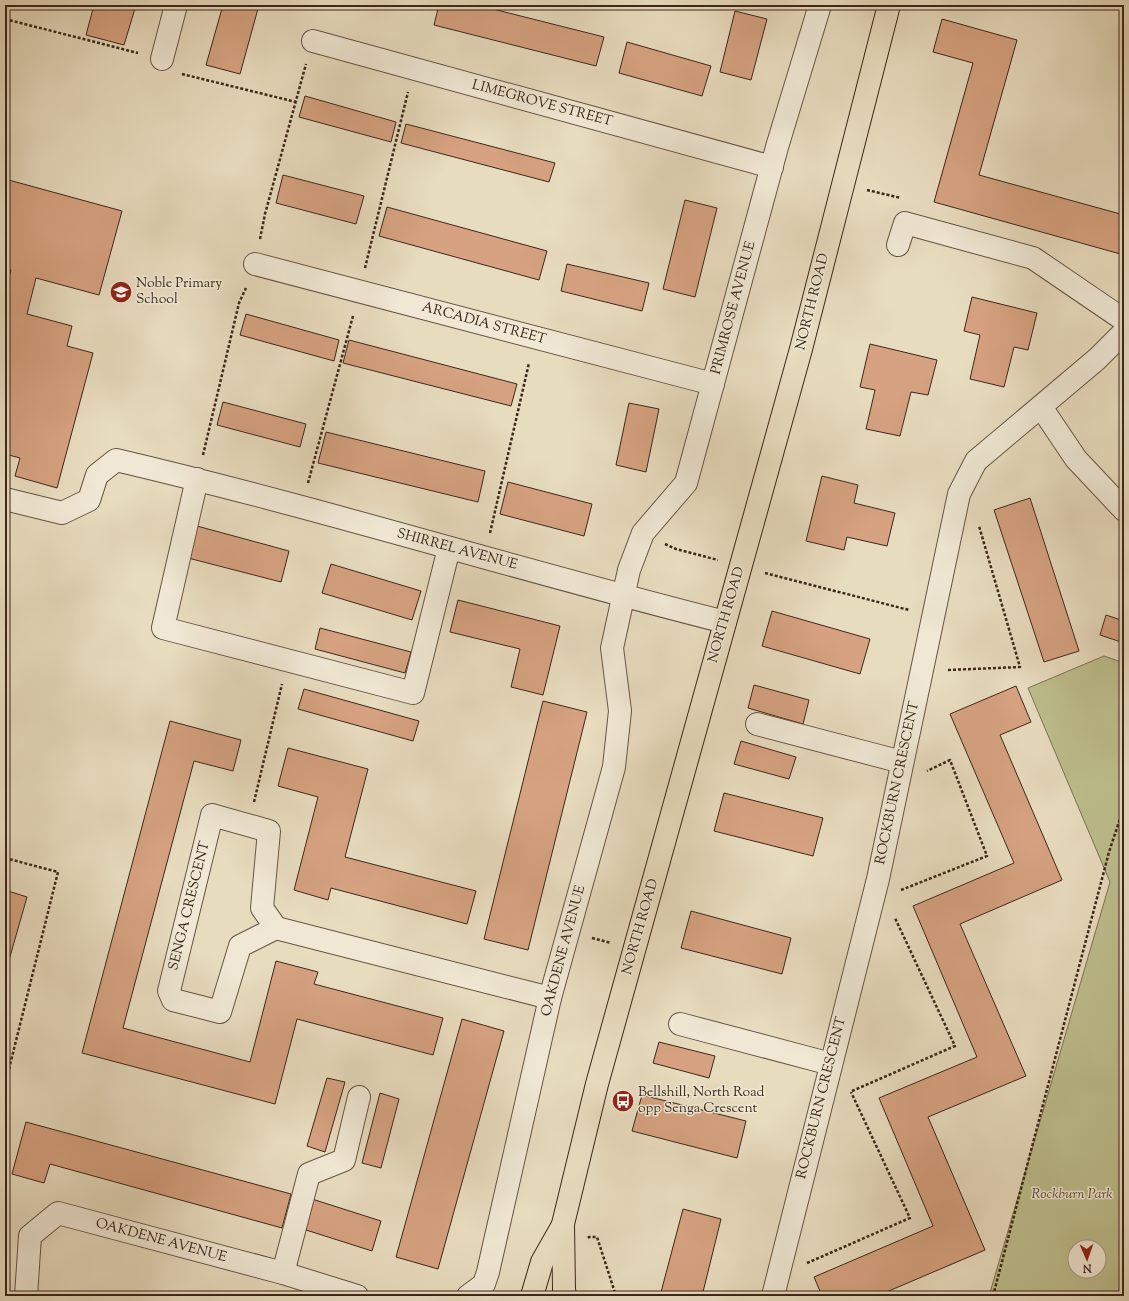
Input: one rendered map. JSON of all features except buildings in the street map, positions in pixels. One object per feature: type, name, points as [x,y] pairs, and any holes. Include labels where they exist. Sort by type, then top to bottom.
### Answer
[{"type":"main road","name":"NORTH ROAD","points":[[565,1296],[563,1224],[597,1084],[801,349],[889,5]]},
{"type":"main road","name":"NORTH ROAD","points":[[532,1296],[542,1262],[563,1224]]},
{"type":"street","points":[[162,59],[176,5]]},
{"type":"street","name":"PRIMROSE AVENUE","points":[[623,597],[629,570],[642,533],[686,483],[772,167],[820,5]]},
{"type":"street","name":"LIMEGROVE STREET","points":[[313,40],[772,167]]},
{"type":"street","points":[[898,245],[905,223],[1033,258],[1124,320]]},
{"type":"street","name":"ARCADIA STREET","points":[[255,264],[713,384]]},
{"type":"street","name":"ROCKBURN CRESCENT","points":[[775,1286],[831,1064],[882,888],[902,762],[959,494],[976,461],[1097,359],[1124,332]]},
{"type":"street","points":[[1041,406],[1076,459],[1124,510]]},
{"type":"street","name":"SHIRREL AVENUE","points":[[5,499],[62,513],[89,500],[97,475],[116,460],[193,478],[623,597],[726,622]]},
{"type":"street","points":[[193,478],[163,628],[413,693],[449,548]]},
{"type":"street","name":"OAKDENE AVENUE","points":[[468,1296],[484,1284],[488,1272],[550,998],[614,767],[620,711],[612,648],[623,597]]},
{"type":"street","points":[[757,724],[902,762]]},
{"type":"street","name":"SENGA CRESCENT","points":[[212,815],[249,825],[269,831],[262,908],[276,928],[240,946],[220,1012],[173,1000],[169,991],[212,815]]},
{"type":"street","points":[[276,928],[550,998]]},
{"type":"street","points":[[680,1024],[831,1064]]},
{"type":"street","points":[[283,1273],[309,1174],[344,1160],[359,1097]]},
{"type":"street","name":"OAKDENE AVENUE","points":[[26,1296],[30,1236],[58,1213],[283,1273],[357,1296]]},
{"type":"path","points":[[301,507],[360,292],[409,87],[415,69]]},
{"type":"path","points":[[844,184],[901,198],[905,223]]},
{"type":"path","points":[[484,558],[528,364],[555,343]]},
{"type":"path","points":[[922,671],[1020,667],[976,519]]},
{"type":"path","points":[[642,533],[676,549],[741,567],[933,615]]},
{"type":"path","points":[[249,825],[283,678],[289,661]]},
{"type":"path","points":[[851,1092],[955,1046],[882,888],[987,856],[950,760],[898,785]]},
{"type":"path","points":[[994,1296],[1109,852],[1124,807]]},
{"type":"path","points":[[5,858],[58,872],[5,1085]]},
{"type":"path","points":[[569,931],[634,949]]},
{"type":"path","points":[[775,1286],[910,1218],[851,1092],[831,1064]]},
{"type":"green space","name":"Rockburn Park","points":[[1104,656],[1124,663],[1124,1296],[989,1296],[1110,882],[1028,688]]},
{"type":"place","name":"Noble Primary School","points":[[121,292]]},
{"type":"place","name":"Bellshill, North Road opp Senga Crescent","points":[[623,1101]]}]
